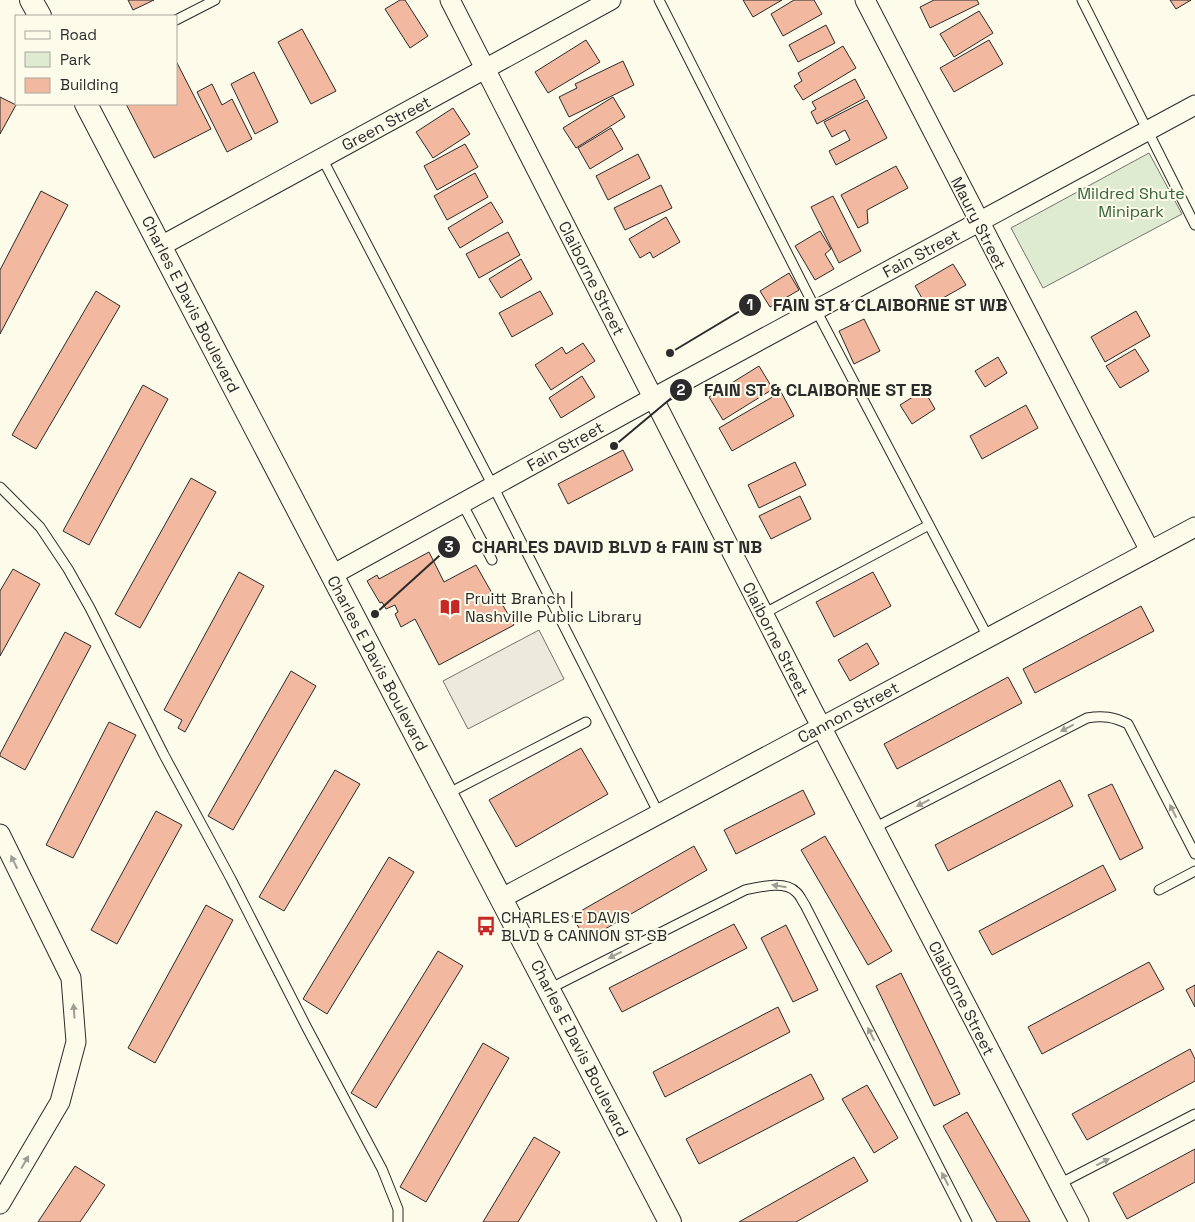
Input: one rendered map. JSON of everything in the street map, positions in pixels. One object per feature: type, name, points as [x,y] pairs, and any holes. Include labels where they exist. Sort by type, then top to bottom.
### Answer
[{"type":"street","points":[[31,0],[39,15]]},
{"type":"street","name":"Claiborne Street","points":[[450,0],[821,727],[1079,1222]]},
{"type":"street","name":"Green Street","points":[[161,246],[611,0]]},
{"type":"street","name":"Maury Street","points":[[865,0],[1150,551]]},
{"type":"street","name":"Charles E Davis Boulevard","points":[[87,105],[670,1222]]},
{"type":"street","name":"Fain Street","points":[[332,575],[652,398],[1195,105]]},
{"type":"street","name":"Cannon Street","points":[[502,898],[1195,527]]},
{"type":"street","points":[[0,834],[71,978],[76,1042],[60,1102],[0,1204]]},
{"type":"lane","points":[[178,19],[215,0]]},
{"type":"lane","points":[[659,0],[816,310],[988,638]]},
{"type":"lane","points":[[1082,0],[1195,225]]},
{"type":"lane","points":[[322,158],[493,486],[659,814]]},
{"type":"lane","points":[[0,487],[40,527],[68,569],[90,608],[164,755],[231,878],[307,1028],[382,1169],[398,1209],[398,1222]]},
{"type":"lane","points":[[462,503],[492,560]]},
{"type":"lane","points":[[763,614],[929,525]]},
{"type":"lane","points":[[874,828],[1087,718],[1103,716],[1128,724],[1195,854]]},
{"type":"lane","points":[[447,795],[586,722]]},
{"type":"lane","points":[[1159,890],[1195,872]]},
{"type":"lane","points":[[549,989],[745,890],[770,884],[795,890],[805,905],[968,1222]]},
{"type":"lane","points":[[1059,1184],[1195,1114]]},
{"type":"green space","name":"Mildred Shute Minipark","points":[[1149,153],[1182,214],[1043,288],[1011,228]]},
{"type":"shaded area","points":[[539,630],[564,679],[468,729],[443,681]]},
{"type":"building","points":[[128,0],[154,0],[133,10]]},
{"type":"building","points":[[400,0],[405,0],[428,36],[410,48],[385,9]]},
{"type":"building","points":[[743,0],[782,0],[753,17]]},
{"type":"building","points":[[794,0],[814,0],[822,14],[783,36],[771,14]]},
{"type":"building","points":[[934,0],[977,0],[979,4],[930,28],[920,7]]},
{"type":"building","points":[[1170,0],[1191,0],[1176,9]]},
{"type":"building","points":[[979,11],[993,33],[954,57],[940,34]]},
{"type":"building","points":[[826,25],[835,43],[798,62],[789,45]]},
{"type":"building","points":[[302,29],[336,91],[311,104],[278,42]]},
{"type":"building","points":[[586,40],[600,62],[548,93],[535,72]]},
{"type":"building","points":[[989,40],[1003,64],[954,92],[940,68]]},
{"type":"building","points":[[843,46],[856,68],[803,100],[794,86],[802,81],[798,73]]},
{"type":"building","points":[[623,61],[634,85],[569,117],[559,97],[577,88],[575,84]]},
{"type":"building","points":[[178,65],[211,129],[154,158],[127,105],[178,105]]},
{"type":"building","points":[[254,72],[278,122],[255,134],[231,84]]},
{"type":"building","points":[[855,79],[865,98],[817,124],[811,112],[816,109],[812,102]]},
{"type":"building","points":[[212,84],[222,105],[232,99],[252,139],[227,152],[197,92]]},
{"type":"building","points":[[0,97],[16,105],[0,134]]},
{"type":"building","points":[[613,97],[625,117],[576,148],[563,128]]},
{"type":"building","points":[[867,100],[887,138],[836,165],[829,151],[850,140],[845,130],[832,137],[824,122]]},
{"type":"building","points":[[453,108],[470,134],[433,158],[416,132]]},
{"type":"building","points":[[611,128],[623,149],[590,169],[578,148]]},
{"type":"building","points":[[465,144],[478,167],[437,190],[424,166]]},
{"type":"building","points":[[638,154],[650,178],[608,200],[596,176]]},
{"type":"building","points":[[896,166],[908,188],[867,210],[868,223],[858,228],[841,195]]},
{"type":"building","points":[[475,173],[488,197],[447,220],[434,196]]},
{"type":"building","points":[[661,185],[672,208],[625,230],[614,208]]},
{"type":"building","points":[[41,191],[68,205],[0,334],[0,270]]},
{"type":"building","points":[[833,196],[861,251],[839,263],[811,207]]},
{"type":"building","points":[[491,202],[503,222],[460,248],[448,228]]},
{"type":"building","points":[[666,217],[680,242],[653,258],[650,252],[640,258],[629,239]]},
{"type":"building","points":[[820,231],[831,249],[825,254],[834,269],[815,280],[795,246]]},
{"type":"building","points":[[508,232],[520,255],[479,278],[466,254]]},
{"type":"building","points":[[521,259],[532,279],[501,298],[489,279]]},
{"type":"building","points":[[953,264],[966,285],[927,307],[915,286]]},
{"type":"building","points":[[789,273],[799,290],[770,307],[760,291]]},
{"type":"building","points":[[96,291],[120,306],[36,449],[12,435]]},
{"type":"building","points":[[540,291],[553,314],[512,337],[499,313]]},
{"type":"building","points":[[1136,311],[1150,336],[1105,362],[1091,337]]},
{"type":"building","points":[[864,319],[880,351],[854,364],[839,331]]},
{"type":"building","points":[[583,343],[595,361],[551,390],[535,365],[562,347],[566,354]]},
{"type":"building","points":[[1135,349],[1149,371],[1120,388],[1106,366]]},
{"type":"building","points":[[998,357],[1007,373],[985,387],[975,371]]},
{"type":"building","points":[[759,366],[773,389],[723,420],[709,397]]},
{"type":"building","points":[[582,376],[595,397],[561,418],[549,398]]},
{"type":"building","points":[[143,385],[168,399],[89,545],[63,531]]},
{"type":"building","points":[[924,390],[935,409],[912,424],[900,405]]},
{"type":"building","points":[[781,392],[794,416],[732,451],[719,428]]},
{"type":"building","points":[[1026,405],[1038,428],[982,459],[970,436]]},
{"type":"building","points":[[623,450],[633,470],[568,504],[558,484]]},
{"type":"building","points":[[795,462],[806,485],[759,508],[748,485]]},
{"type":"building","points":[[191,478],[216,492],[140,628],[115,614]]},
{"type":"building","points":[[800,496],[811,519],[771,539],[759,516]]},
{"type":"building","name":"Pruitt Branch | Nashville Public Library","points":[[429,552],[444,582],[476,565],[493,595],[496,593],[514,625],[439,665],[415,619],[401,627],[395,614],[398,612],[395,605],[386,609],[382,602],[380,603],[367,581],[377,575],[379,579]]},
{"type":"building","points":[[13,569],[40,584],[0,656],[0,591]]},
{"type":"building","points":[[239,572],[264,586],[185,732],[178,728],[182,720],[164,710]]},
{"type":"building","points":[[873,572],[891,606],[834,637],[816,602]]},
{"type":"building","points":[[1141,606],[1154,631],[1035,693],[1023,669]]},
{"type":"building","points":[[65,632],[91,646],[25,770],[0,756],[0,754]]},
{"type":"building","points":[[867,643],[879,664],[850,681],[838,660]]},
{"type":"building","points":[[291,671],[316,686],[233,830],[208,816]]},
{"type":"building","points":[[1008,677],[1022,703],[897,769],[884,744]]},
{"type":"building","points":[[109,722],[136,735],[73,858],[46,845]]},
{"type":"building","points":[[581,748],[608,794],[516,847],[489,800]]},
{"type":"building","points":[[335,770],[360,784],[284,911],[259,897]]},
{"type":"building","points":[[1060,780],[1073,806],[948,871],[935,845]]},
{"type":"building","points":[[1112,784],[1143,848],[1120,860],[1088,795]]},
{"type":"building","points":[[803,790],[815,814],[736,854],[724,830]]},
{"type":"building","points":[[156,811],[182,825],[117,944],[91,930]]},
{"type":"building","points":[[825,836],[892,951],[868,965],[801,850]]},
{"type":"building","points":[[694,846],[707,870],[586,940],[572,916]]},
{"type":"building","points":[[389,857],[414,872],[327,1014],[303,999]]},
{"type":"building","points":[[1103,865],[1116,890],[992,955],[979,931]]},
{"type":"building","points":[[206,905],[233,920],[155,1063],[128,1048]]},
{"type":"building","points":[[734,924],[747,948],[622,1012],[609,988]]},
{"type":"building","points":[[786,925],[818,990],[793,1002],[761,938]]},
{"type":"building","points":[[438,951],[463,966],[376,1108],[351,1093]]},
{"type":"building","points":[[1149,962],[1164,989],[1042,1054],[1028,1027]]},
{"type":"building","points":[[901,973],[960,1094],[934,1106],[876,986]]},
{"type":"building","points":[[1195,985],[1195,1007],[1186,990]]},
{"type":"building","points":[[778,1007],[790,1032],[665,1097],[653,1072]]},
{"type":"building","points":[[483,1043],[509,1058],[426,1202],[400,1187]]},
{"type":"building","points":[[1190,1049],[1195,1059],[1195,1081],[1087,1140],[1072,1114]]},
{"type":"building","points":[[811,1074],[824,1099],[699,1164],[686,1139]]},
{"type":"building","points":[[867,1085],[898,1138],[874,1153],[842,1099]]},
{"type":"building","points":[[967,1112],[1030,1222],[997,1222],[943,1126]]},
{"type":"building","points":[[534,1137],[560,1152],[518,1222],[483,1222]]},
{"type":"building","points":[[1195,1149],[1195,1182],[1127,1219],[1113,1193]]},
{"type":"building","points":[[854,1157],[868,1181],[796,1222],[739,1222]]},
{"type":"building","points":[[75,1166],[105,1185],[80,1222],[38,1222]]},
{"type":"place","name":"FAIN ST & CLAIBORNE ST WB","points":[[670,353]]},
{"type":"place","name":"FAIN ST & CLAIBORNE ST EB","points":[[614,446]]},
{"type":"place","name":"Pruitt Branch | Nashville Public Library","points":[[450,607]]},
{"type":"place","name":"CHARLES DAVID BLVD & FAIN ST NB","points":[[375,614]]},
{"type":"place","name":"CHARLES E DAVIS BLVD & CANNON ST SB","points":[[486,926]]}]
